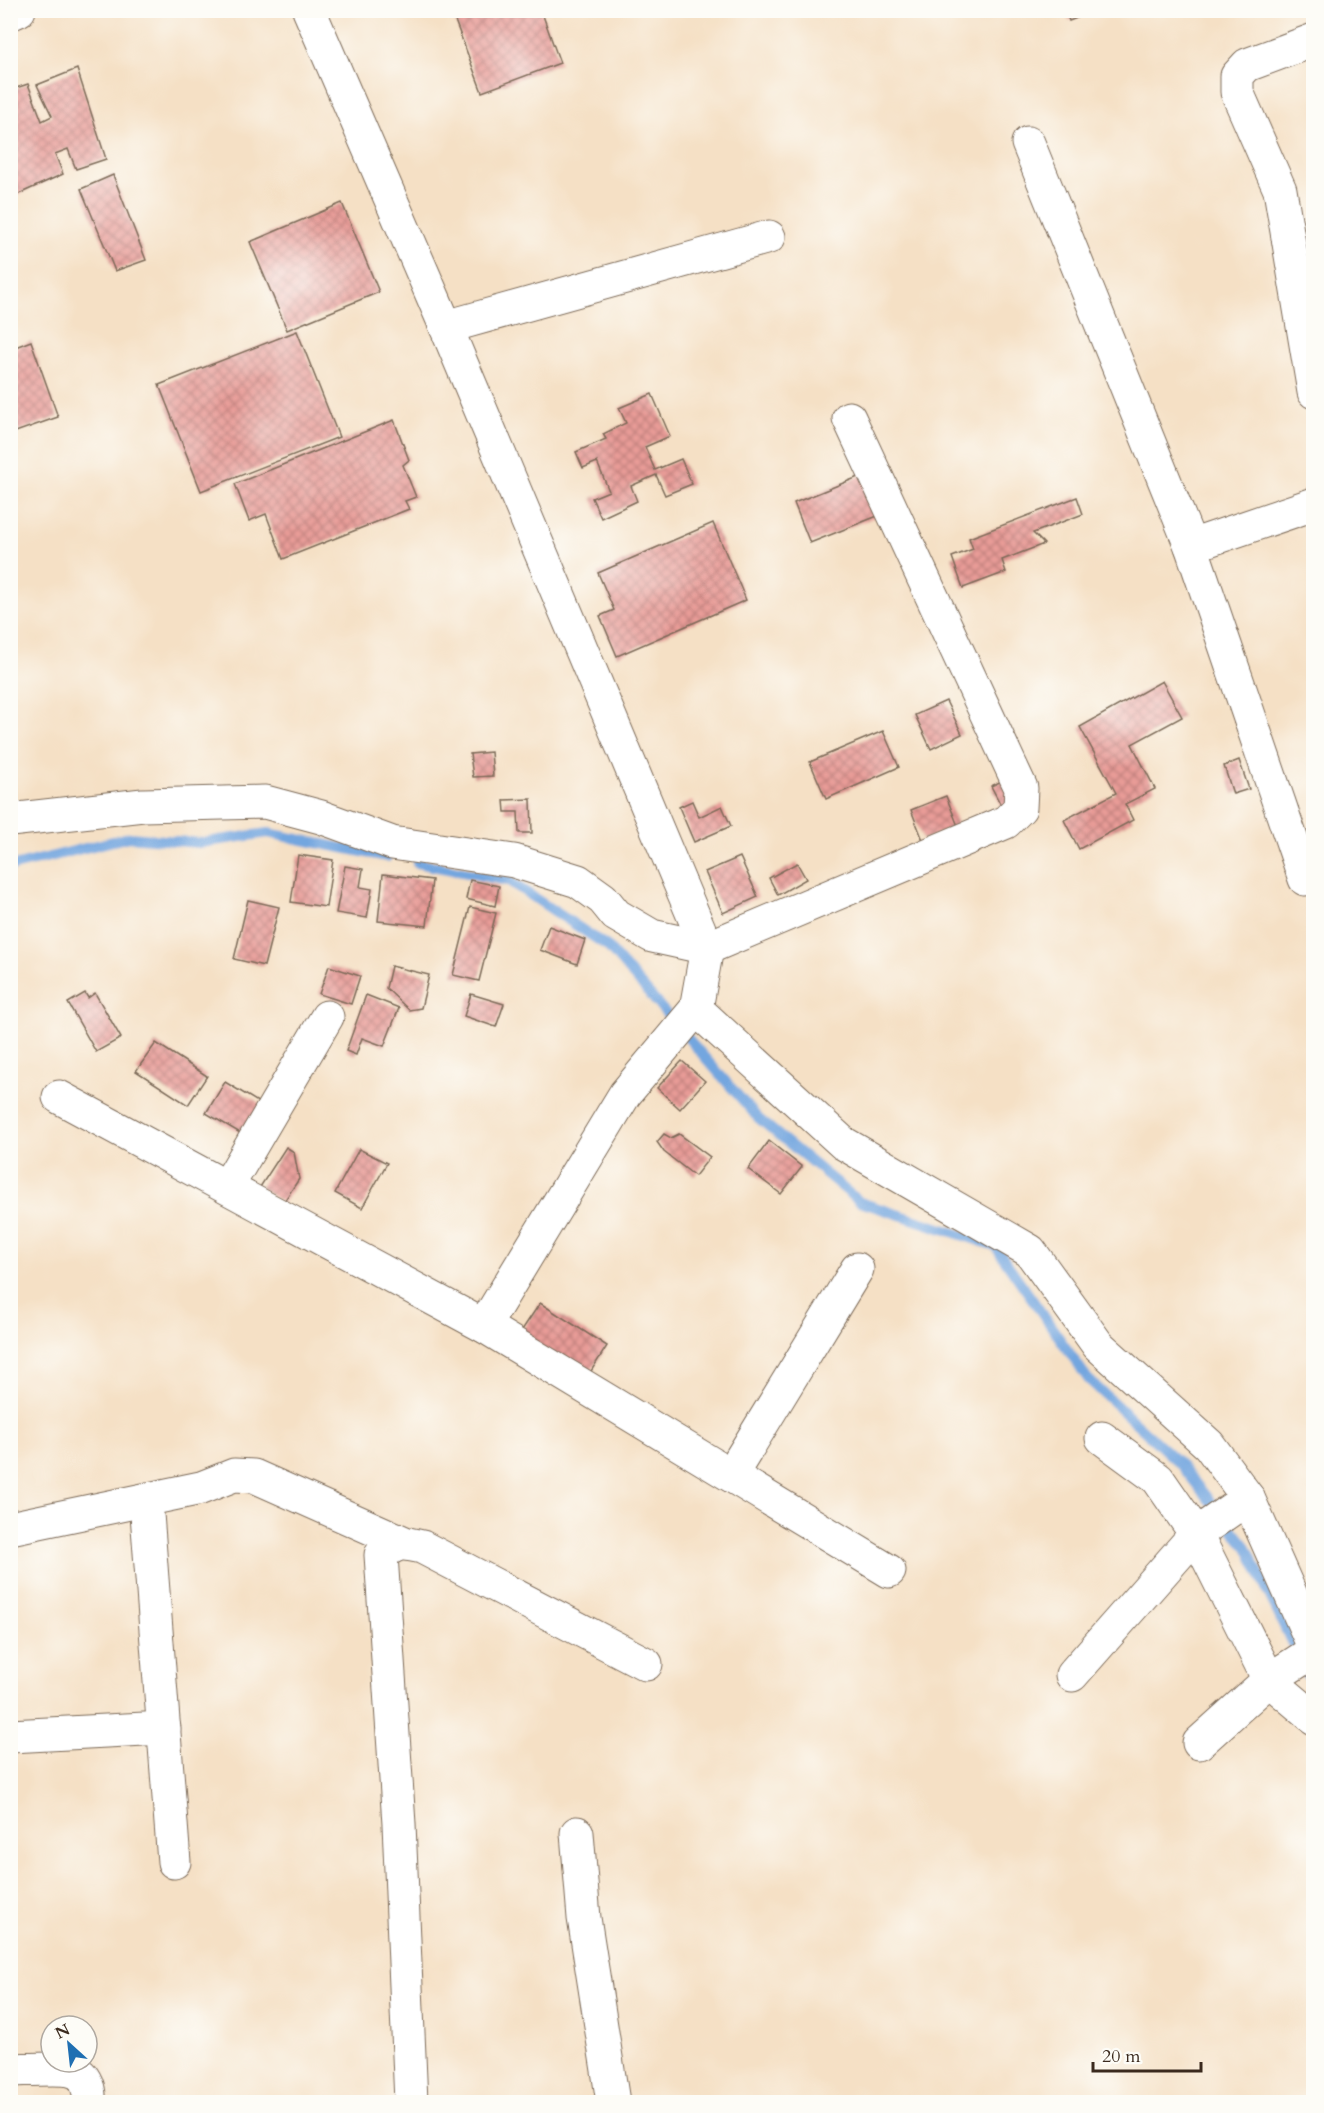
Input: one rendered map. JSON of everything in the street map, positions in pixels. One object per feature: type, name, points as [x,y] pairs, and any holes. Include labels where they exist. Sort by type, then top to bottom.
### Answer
[{"type":"main road","points":[[10,14],[19,10]]},
{"type":"main road","points":[[309,10],[446,327],[707,948],[696,1009],[625,1094],[484,1326]]},
{"type":"main road","points":[[1314,40],[1247,65],[1237,76],[1237,92],[1280,190],[1314,392]]},
{"type":"main road","points":[[1028,143],[1191,546],[1305,879]]},
{"type":"main road","points":[[446,327],[769,237]]},
{"type":"main road","points":[[10,820],[143,805],[265,802],[321,817],[392,843],[514,861],[578,881],[603,899],[616,915],[652,936],[707,948],[1006,822],[1020,808],[1021,788],[849,418]]},
{"type":"main road","points":[[1191,546],[1314,504]]},
{"type":"main road","points":[[696,1009],[843,1143],[1030,1251],[1098,1345],[1209,1445],[1248,1498],[1314,1649],[1269,1680],[1198,1743]]},
{"type":"main road","points":[[227,1187],[327,1017]]},
{"type":"main road","points":[[58,1097],[484,1326],[889,1571]]},
{"type":"main road","points":[[731,1475],[857,1269]]},
{"type":"main road","points":[[1102,1438],[1158,1479],[1196,1534],[1269,1680],[1314,1719]]},
{"type":"main road","points":[[10,1527],[201,1488],[234,1475],[254,1476],[407,1544],[422,1548],[646,1664]]},
{"type":"main road","points":[[1072,1675],[1196,1534],[1248,1498]]},
{"type":"main road","points":[[147,1514],[174,1862]]},
{"type":"main road","points":[[407,1544],[394,1545],[381,1555],[399,1824],[411,2103]]},
{"type":"main road","points":[[10,1736],[164,1728]]},
{"type":"main road","points":[[577,1833],[584,1918],[613,2103]]},
{"type":"main road","points":[[10,2070],[73,2070],[84,2078],[89,2103]]},
{"type":"building","points":[[451,10],[541,10],[560,63],[482,92]]},
{"type":"building","points":[[1065,10],[1095,10],[1095,11],[1069,21]]},
{"type":"building","points":[[77,69],[106,159],[76,169],[68,149],[55,154],[63,174],[10,198],[10,90],[28,84],[42,121],[52,116],[37,85]]},
{"type":"building","points":[[113,175],[146,260],[115,271],[81,189]]},
{"type":"building","points":[[342,203],[379,292],[287,330],[250,242]]},
{"type":"building","points":[[297,331],[339,437],[201,491],[159,385]]},
{"type":"building","points":[[31,341],[58,417],[10,434],[10,349]]},
{"type":"building","points":[[652,394],[670,436],[645,447],[655,470],[681,459],[692,484],[665,495],[656,475],[631,486],[637,501],[601,518],[592,498],[609,491],[597,462],[583,468],[576,452],[606,439],[603,434],[626,423],[619,408]]},
{"type":"building","points":[[394,420],[409,460],[403,465],[416,497],[405,501],[409,509],[283,559],[266,514],[249,521],[235,484]]},
{"type":"building","points":[[868,473],[885,513],[810,543],[794,503]]},
{"type":"building","points":[[1077,497],[1083,514],[1033,533],[1044,544],[1002,560],[1006,572],[963,588],[952,557],[973,549],[969,538]]},
{"type":"building","points":[[713,523],[746,600],[617,656],[600,616],[614,610],[598,573]]},
{"type":"building","points":[[1162,681],[1182,717],[1132,744],[1155,789],[1125,804],[1133,820],[1079,849],[1064,820],[1116,793],[1080,727]]},
{"type":"building","points":[[946,701],[962,734],[931,749],[915,715]]},
{"type":"building","points":[[883,731],[899,767],[826,799],[810,762]]},
{"type":"building","points":[[491,752],[493,776],[473,777],[470,754]]},
{"type":"building","points":[[1239,760],[1249,789],[1233,794],[1224,766]]},
{"type":"building","points":[[1006,779],[1017,801],[1003,809],[991,786]]},
{"type":"building","points":[[946,796],[958,826],[923,840],[911,810]]},
{"type":"building","points":[[531,799],[532,833],[519,833],[518,812],[505,812],[504,800]]},
{"type":"building","points":[[692,801],[699,817],[722,806],[731,826],[694,842],[679,807]]},
{"type":"building","points":[[298,855],[333,860],[326,907],[291,902]]},
{"type":"building","points":[[740,857],[758,897],[723,913],[705,872]]},
{"type":"building","points":[[797,863],[806,879],[778,895],[769,878]]},
{"type":"building","points":[[345,866],[363,869],[360,887],[372,889],[367,918],[336,913]]},
{"type":"building","points":[[383,874],[432,880],[427,926],[378,921]]},
{"type":"building","points":[[470,880],[499,886],[495,906],[466,899]]},
{"type":"building","points":[[248,900],[279,907],[264,966],[234,959]]},
{"type":"building","points":[[470,907],[496,913],[479,981],[453,975]]},
{"type":"building","points":[[549,926],[585,940],[577,964],[540,950]]},
{"type":"building","points":[[329,966],[360,976],[351,1004],[319,994]]},
{"type":"building","points":[[391,966],[429,975],[421,1008],[409,1010],[386,988]]},
{"type":"building","points":[[85,993],[88,998],[95,993],[121,1038],[96,1052],[68,1003]]},
{"type":"building","points":[[471,994],[504,1004],[496,1027],[464,1016]]},
{"type":"building","points":[[366,995],[399,1008],[384,1046],[362,1038],[356,1055],[346,1051]]},
{"type":"building","points":[[156,1043],[207,1076],[188,1105],[136,1071]]},
{"type":"building","points":[[682,1061],[705,1081],[680,1109],[657,1088]]},
{"type":"building","points":[[225,1082],[266,1107],[247,1137],[206,1113]]},
{"type":"building","points":[[664,1134],[671,1138],[679,1134],[710,1157],[695,1176],[664,1152],[657,1142]]},
{"type":"building","points":[[769,1141],[802,1167],[781,1194],[748,1169]]},
{"type":"building","points":[[286,1147],[294,1152],[299,1179],[283,1203],[260,1187]]},
{"type":"building","points":[[359,1149],[387,1163],[362,1208],[335,1193]]},
{"type":"building","points":[[540,1303],[607,1346],[586,1379],[518,1336]]},
{"type":"waterway","points":[[10,867],[129,837],[200,843],[268,833],[387,857]]},
{"type":"waterway","points":[[417,863],[509,881],[607,946],[758,1118],[860,1202],[995,1246],[1088,1379],[1180,1464],[1247,1547],[1306,1674],[1314,1680]]}]
